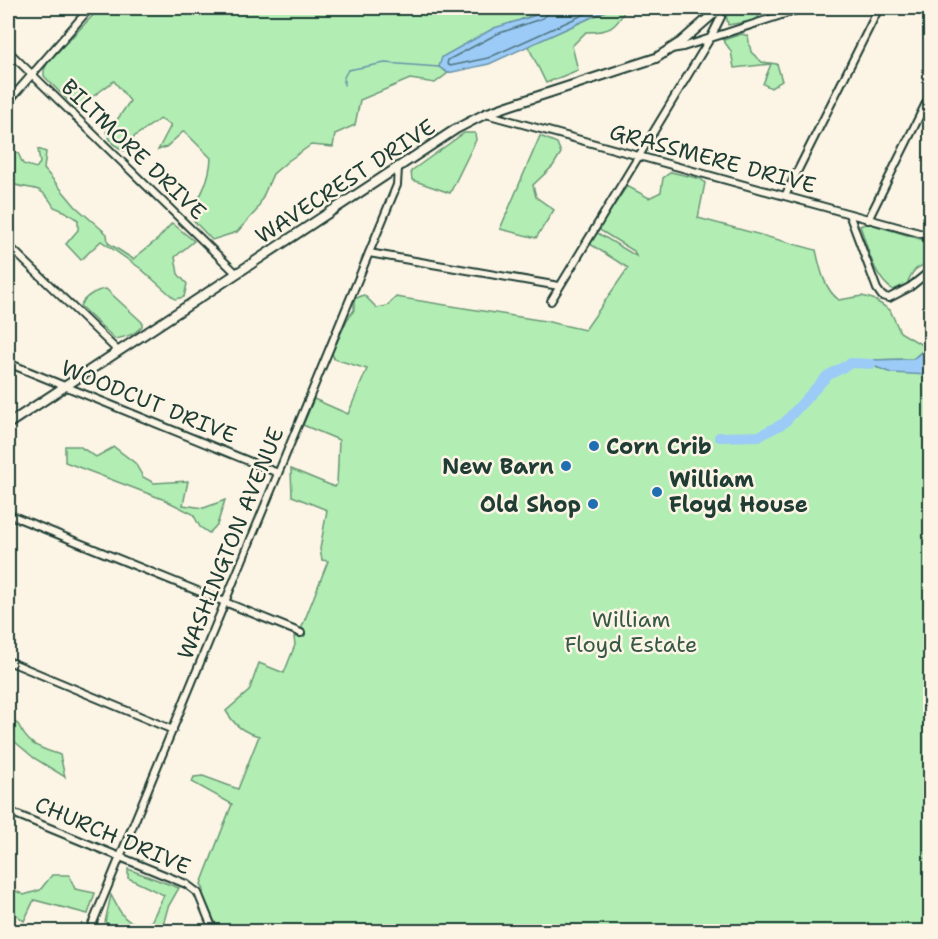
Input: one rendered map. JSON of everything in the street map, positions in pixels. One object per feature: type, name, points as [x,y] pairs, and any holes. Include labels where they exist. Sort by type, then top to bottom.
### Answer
[{"type":"street","points":[[8,102],[90,8]]},
{"type":"street","points":[[551,301],[711,37],[721,17],[719,8]]},
{"type":"street","name":"WAVECREST DRIVE","points":[[8,424],[456,129],[485,114],[656,58],[681,42],[719,8]]},
{"type":"street","points":[[670,49],[683,47],[803,8]]},
{"type":"street","points":[[785,196],[879,8]]},
{"type":"street","name":"BILTMORE DRIVE","points":[[8,51],[236,273]]},
{"type":"street","points":[[868,220],[930,95]]},
{"type":"street","name":"GRASSMERE DRIVE","points":[[485,114],[930,236]]},
{"type":"street","name":"WASHINGTON AVENUE","points":[[89,932],[397,185],[398,168]]},
{"type":"street","points":[[849,214],[876,289],[885,297],[889,298],[910,287],[930,271]]},
{"type":"street","points":[[8,244],[118,351]]},
{"type":"street","points":[[369,253],[559,286]]},
{"type":"street","name":"WOODCUT DRIVE","points":[[8,363],[278,473]]},
{"type":"street","points":[[8,514],[301,633]]},
{"type":"street","points":[[8,661],[173,730]]},
{"type":"street","name":"CHURCH DRIVE","points":[[8,811],[191,887],[198,892],[213,931]]},
{"type":"green space","points":[[100,8],[547,8],[541,13],[522,19],[439,67],[448,73],[435,83],[410,79],[360,100],[355,125],[335,134],[333,147],[311,145],[288,161],[273,174],[257,210],[237,232],[212,240],[190,214],[204,187],[211,158],[184,131],[166,147],[158,150],[171,125],[160,119],[135,136],[124,151],[113,144],[106,132],[130,101],[114,81],[76,109],[44,76],[48,62]]},
{"type":"green space","points":[[612,8],[626,8],[615,25],[606,30],[586,32],[572,46],[578,70],[546,83],[528,46]]},
{"type":"green space","points":[[730,8],[756,8],[759,15],[757,20],[728,25],[726,14]]},
{"type":"green space","points":[[742,34],[748,36],[751,52],[762,62],[777,64],[782,81],[771,88],[763,84],[771,64],[734,68],[731,51],[723,40]]},
{"type":"green space","points":[[464,133],[475,133],[476,140],[450,193],[412,180],[411,171]]},
{"type":"green space","points":[[540,136],[557,143],[561,153],[553,166],[533,185],[536,197],[554,210],[536,238],[500,229]]},
{"type":"green space","points":[[38,149],[46,152],[44,169],[76,207],[107,234],[108,243],[133,259],[158,239],[172,223],[194,241],[175,257],[178,274],[187,284],[184,297],[175,299],[140,268],[101,241],[81,260],[66,244],[78,230],[78,220],[54,207],[39,190],[8,182],[8,155],[12,150],[18,153],[23,164],[36,168],[40,163]]},
{"type":"green space","name":"William Floyd Estate","points":[[671,172],[701,179],[705,183],[698,218],[816,250],[826,284],[839,300],[862,296],[873,299],[890,310],[900,332],[922,345],[930,344],[913,359],[869,360],[860,363],[878,368],[930,367],[930,931],[219,931],[202,894],[204,890],[201,884],[232,804],[192,782],[194,777],[203,776],[238,789],[259,736],[240,728],[226,711],[249,691],[259,663],[284,673],[295,645],[294,637],[298,637],[328,561],[322,560],[320,549],[327,510],[292,496],[291,469],[335,487],[337,484],[339,440],[303,425],[314,399],[348,414],[367,369],[334,359],[332,353],[354,310],[354,299],[364,295],[377,308],[387,306],[396,297],[545,321],[585,330],[628,268],[590,244],[596,232],[636,256],[634,251],[598,229],[627,186],[649,198],[661,192],[663,178]]},
{"type":"green space","points":[[867,223],[930,242],[930,264],[918,268],[913,272],[907,284],[893,290],[886,284],[872,261],[860,226]]},
{"type":"green space","points":[[106,289],[142,322],[142,326],[136,332],[115,339],[80,306],[91,294]]},
{"type":"green space","points":[[65,446],[79,446],[96,457],[114,447],[135,463],[143,477],[154,483],[188,481],[183,505],[204,508],[225,500],[217,525],[209,533],[200,527],[193,514],[165,500],[65,462]]},
{"type":"green space","points":[[8,719],[18,724],[34,745],[60,755],[65,777],[34,758],[8,736]]},
{"type":"green space","points":[[128,869],[179,888],[168,907],[163,925],[167,931],[121,931],[105,922],[111,895],[125,918],[135,923],[142,923],[151,922],[164,895],[128,878]]},
{"type":"green space","points":[[52,875],[69,875],[75,889],[95,893],[88,914],[34,900],[24,921],[8,908],[8,897],[14,890],[24,895],[40,890]]},
{"type":"water","points":[[547,8],[612,8],[489,64],[448,73],[439,67],[442,57],[494,28],[533,16]]},
{"type":"water","points":[[930,345],[930,375],[891,373],[859,363],[869,360],[913,359]]},
{"type":"waterway","points":[[344,85],[344,77],[348,70],[385,63],[439,67]]},
{"type":"waterway","points":[[719,437],[759,436],[784,423],[827,376],[851,363],[872,364]]},
{"type":"place","name":"Corn Crib","points":[[594,446]]},
{"type":"place","name":"New Barn","points":[[566,466]]},
{"type":"place","name":"William Floyd House","points":[[657,492]]},
{"type":"place","name":"Old Shop","points":[[593,504]]}]
